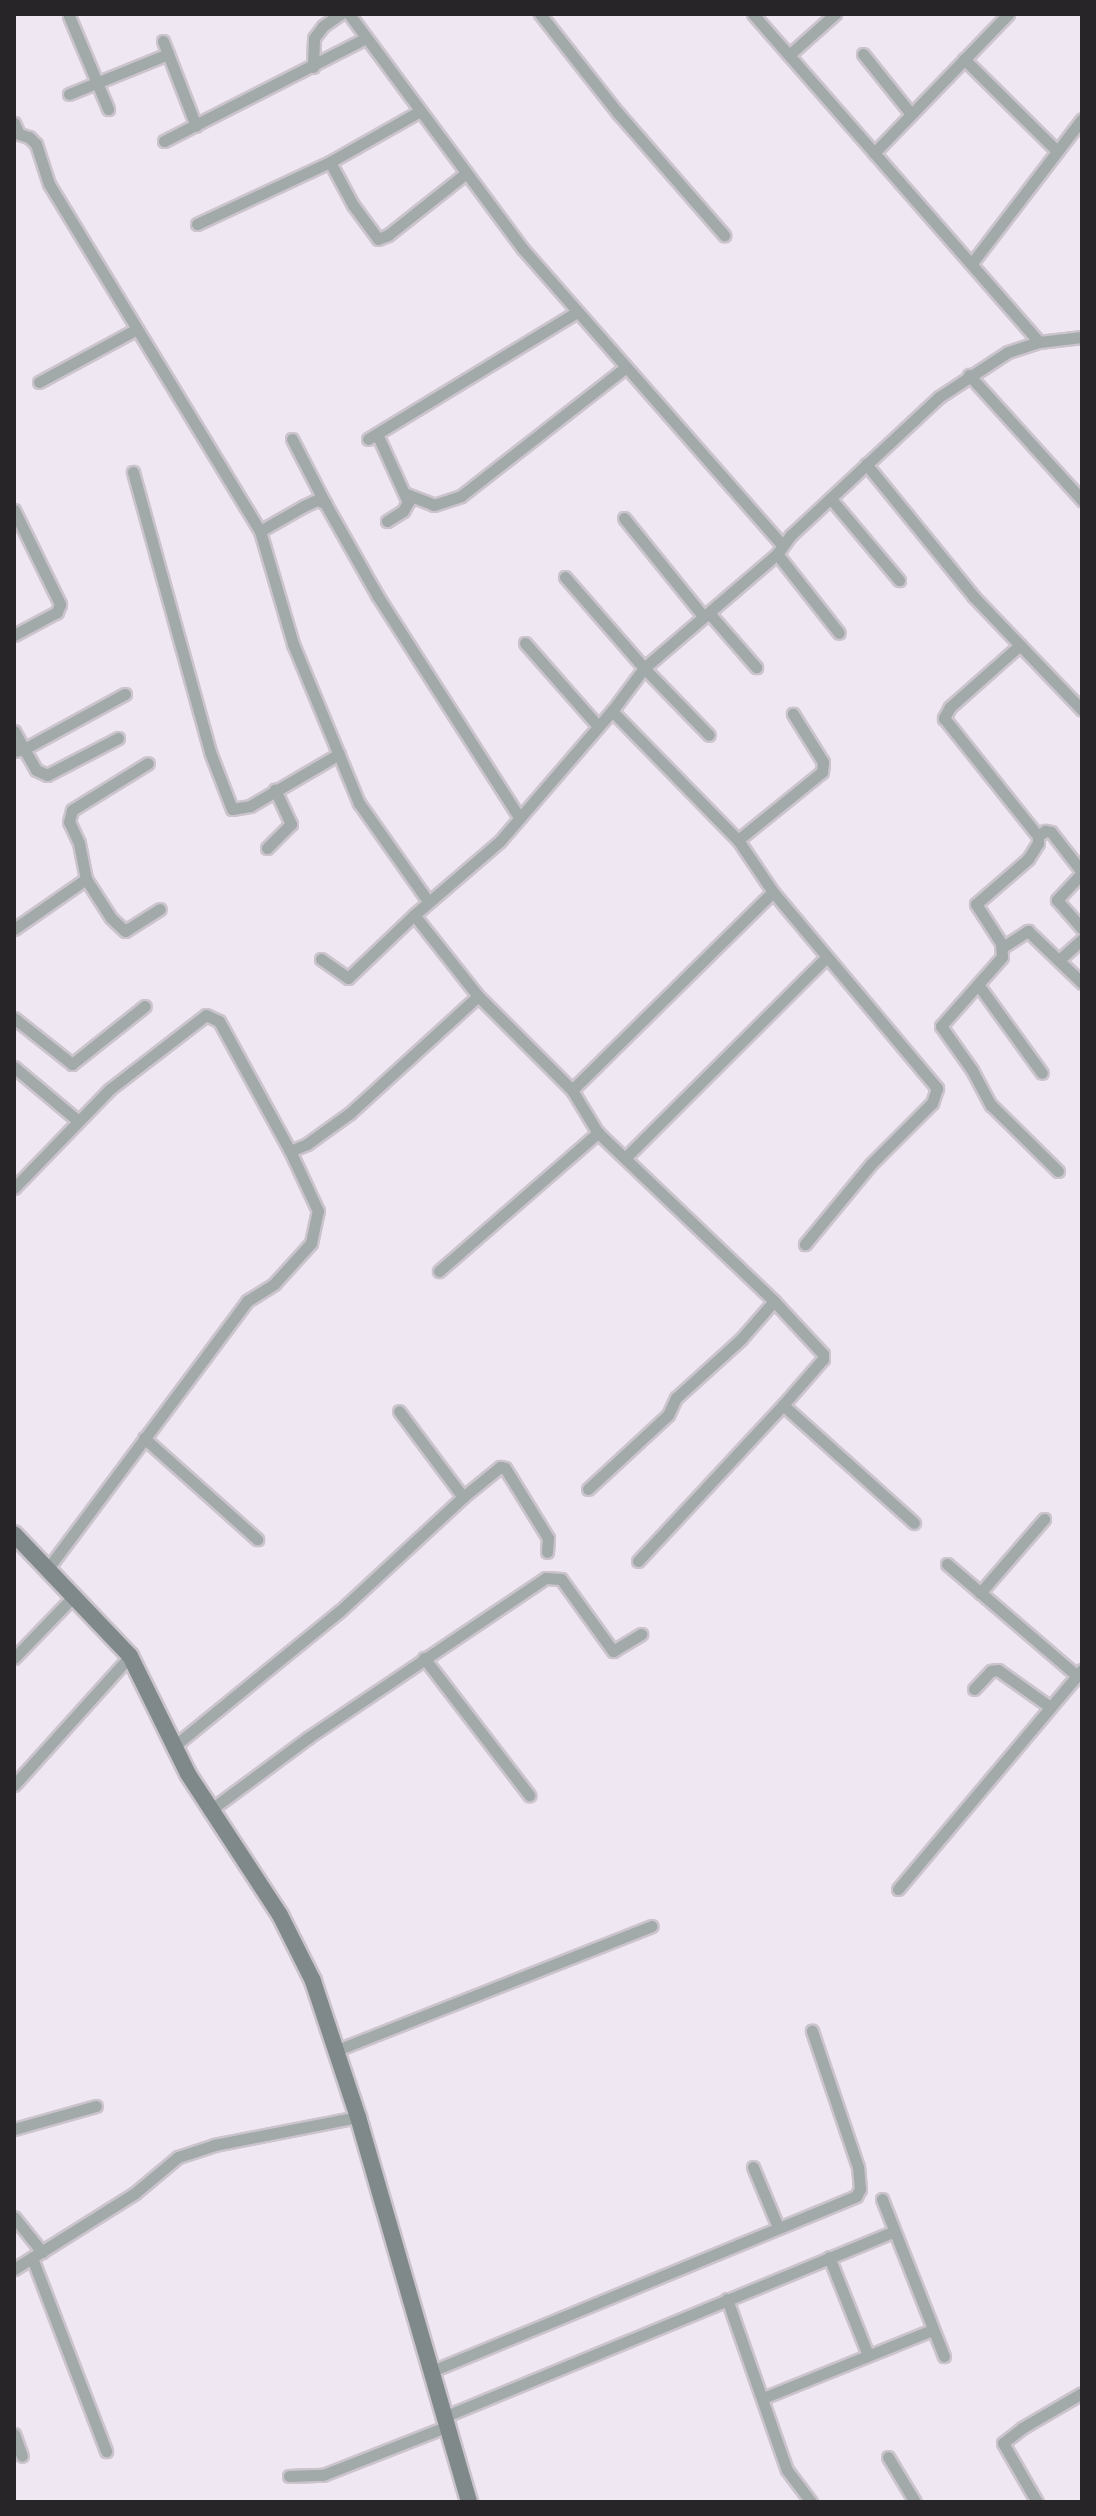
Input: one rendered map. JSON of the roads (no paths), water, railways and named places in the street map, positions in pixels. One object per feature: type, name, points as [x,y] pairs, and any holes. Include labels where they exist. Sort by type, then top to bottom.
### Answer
[{"type":"main road","points":[[14,1534],[130,1656],[173,1747],[209,1811],[296,1944],[313,1981],[358,2117],[469,2502]]},
{"type":"street","points":[[313,67],[314,38],[323,26],[340,14]]},
{"type":"street","points":[[349,14],[465,174],[577,312],[780,549],[839,633]]},
{"type":"street","points":[[540,14],[627,125],[724,235]]},
{"type":"street","points":[[753,14],[1039,342]]},
{"type":"street","points":[[789,55],[835,14]]},
{"type":"street","points":[[874,153],[1008,14]]},
{"type":"street","points":[[69,16],[108,109]]},
{"type":"street","points":[[164,141],[366,38]]},
{"type":"street","points":[[163,41],[196,126]]},
{"type":"street","points":[[69,94],[168,54]]},
{"type":"street","points":[[863,54],[911,114]]},
{"type":"street","points":[[964,59],[1057,151]]},
{"type":"street","points":[[197,224],[330,162],[420,111]]},
{"type":"street","points":[[972,263],[1082,119]]},
{"type":"street","points":[[16,132],[29,137],[36,144],[49,184],[260,531],[293,644],[359,803],[428,901]]},
{"type":"street","points":[[330,162],[374,236],[382,239],[465,174]]},
{"type":"street","points":[[387,521],[407,505],[406,494],[372,437],[577,312]]},
{"type":"street","points":[[39,382],[137,329]]},
{"type":"street","points":[[321,959],[348,978],[428,901],[482,859],[612,711],[644,668],[780,549],[866,464],[969,375],[1008,352],[1039,342],[1082,337]]},
{"type":"street","points":[[406,494],[434,505],[461,496],[625,368]]},
{"type":"street","points":[[969,375],[1082,500]]},
{"type":"street","points":[[292,439],[377,595],[519,817]]},
{"type":"street","points":[[866,464],[974,597],[1082,710]]},
{"type":"street","points":[[133,472],[210,752],[228,800],[237,810],[250,806],[339,754]]},
{"type":"street","points":[[831,499],[899,580]]},
{"type":"street","points":[[260,531],[317,500],[325,503]]},
{"type":"street","points":[[14,510],[60,604],[57,612],[14,635]]},
{"type":"street","points":[[624,518],[756,667]]},
{"type":"street","points":[[565,577],[644,668],[709,735]]},
{"type":"street","points":[[525,643],[598,726]]},
{"type":"street","points":[[1020,645],[950,707],[944,718],[1038,836],[1038,843],[1028,859],[976,904],[1003,947],[1002,957],[979,986],[946,1016],[941,1026],[942,1032],[972,1070],[991,1105],[1058,1171]]},
{"type":"street","points":[[19,750],[125,694]]},
{"type":"street","points":[[612,711],[738,840],[773,892],[937,1088],[932,1103],[871,1164],[805,1244]]},
{"type":"street","points":[[738,840],[822,772],[823,762],[793,714]]},
{"type":"street","points":[[14,731],[19,750],[36,770],[47,775],[118,738]]},
{"type":"street","points":[[148,763],[72,810],[69,822],[79,843],[86,879],[111,918],[125,931],[131,931],[160,909]]},
{"type":"street","points":[[267,848],[291,824],[275,790]]},
{"type":"street","points":[[1038,836],[1047,830],[1051,832],[1082,873],[1057,900],[1082,929]]},
{"type":"street","points":[[14,929],[86,879]]},
{"type":"street","points":[[572,1090],[773,892]]},
{"type":"street","points":[[414,915],[478,996],[572,1090],[598,1133],[774,1301],[823,1354],[823,1359],[783,1405],[638,1561]]},
{"type":"street","points":[[1003,947],[1028,931],[1082,983]]},
{"type":"street","points":[[1059,960],[1082,939]]},
{"type":"street","points":[[626,1157],[826,958]]},
{"type":"street","points":[[979,986],[1042,1073]]},
{"type":"street","points":[[290,1151],[307,1144],[350,1113],[478,996]]},
{"type":"street","points":[[14,1018],[72,1064],[145,1006]]},
{"type":"street","points":[[14,1188],[77,1120],[172,1038],[211,1015],[219,1021],[290,1151],[318,1211],[311,1243],[274,1284],[247,1301],[46,1571]]},
{"type":"street","points":[[14,1067],[77,1120]]},
{"type":"street","points":[[439,1271],[598,1133]]},
{"type":"street","points":[[588,1489],[668,1415],[676,1398],[741,1339],[774,1301]]},
{"type":"street","points":[[783,1405],[914,1523]]},
{"type":"street","points":[[399,1411],[463,1497]]},
{"type":"street","points":[[144,1438],[257,1539]]},
{"type":"street","points":[[173,1747],[340,1611],[463,1497],[500,1467],[505,1468],[548,1538],[547,1552]]},
{"type":"street","points":[[980,1593],[1044,1519]]},
{"type":"street","points":[[898,1889],[1079,1673],[947,1564]]},
{"type":"street","points":[[209,1811],[424,1658],[539,1582],[555,1577],[561,1579],[613,1651],[641,1634]]},
{"type":"street","points":[[14,1658],[73,1597]]},
{"type":"street","points":[[14,1785],[130,1656]]},
{"type":"street","points":[[424,1658],[529,1795]]},
{"type":"street","points":[[974,1689],[991,1671],[998,1670],[1050,1707]]},
{"type":"street","points":[[337,2050],[651,1926]]},
{"type":"street","points":[[432,2371],[778,2227],[851,2200],[860,2189],[858,2167],[812,2031]]},
{"type":"street","points":[[14,2129],[96,2106]]},
{"type":"street","points":[[14,2269],[135,2193],[178,2157],[214,2145],[358,2117]]},
{"type":"street","points":[[753,2167],[778,2227]]},
{"type":"street","points":[[882,2199],[892,2232],[944,2356]]},
{"type":"street","points":[[14,2217],[37,2255],[106,2451]]},
{"type":"street","points":[[289,2476],[323,2475],[727,2299],[892,2232]]},
{"type":"street","points":[[829,2257],[868,2355]]},
{"type":"street","points":[[727,2299],[787,2470],[811,2502]]},
{"type":"street","points":[[763,2398],[932,2330]]},
{"type":"street","points":[[1037,2502],[1003,2443],[1022,2428],[1082,2393]]},
{"type":"street","points":[[14,2434],[22,2456]]},
{"type":"street","points":[[888,2457],[915,2502]]}]
